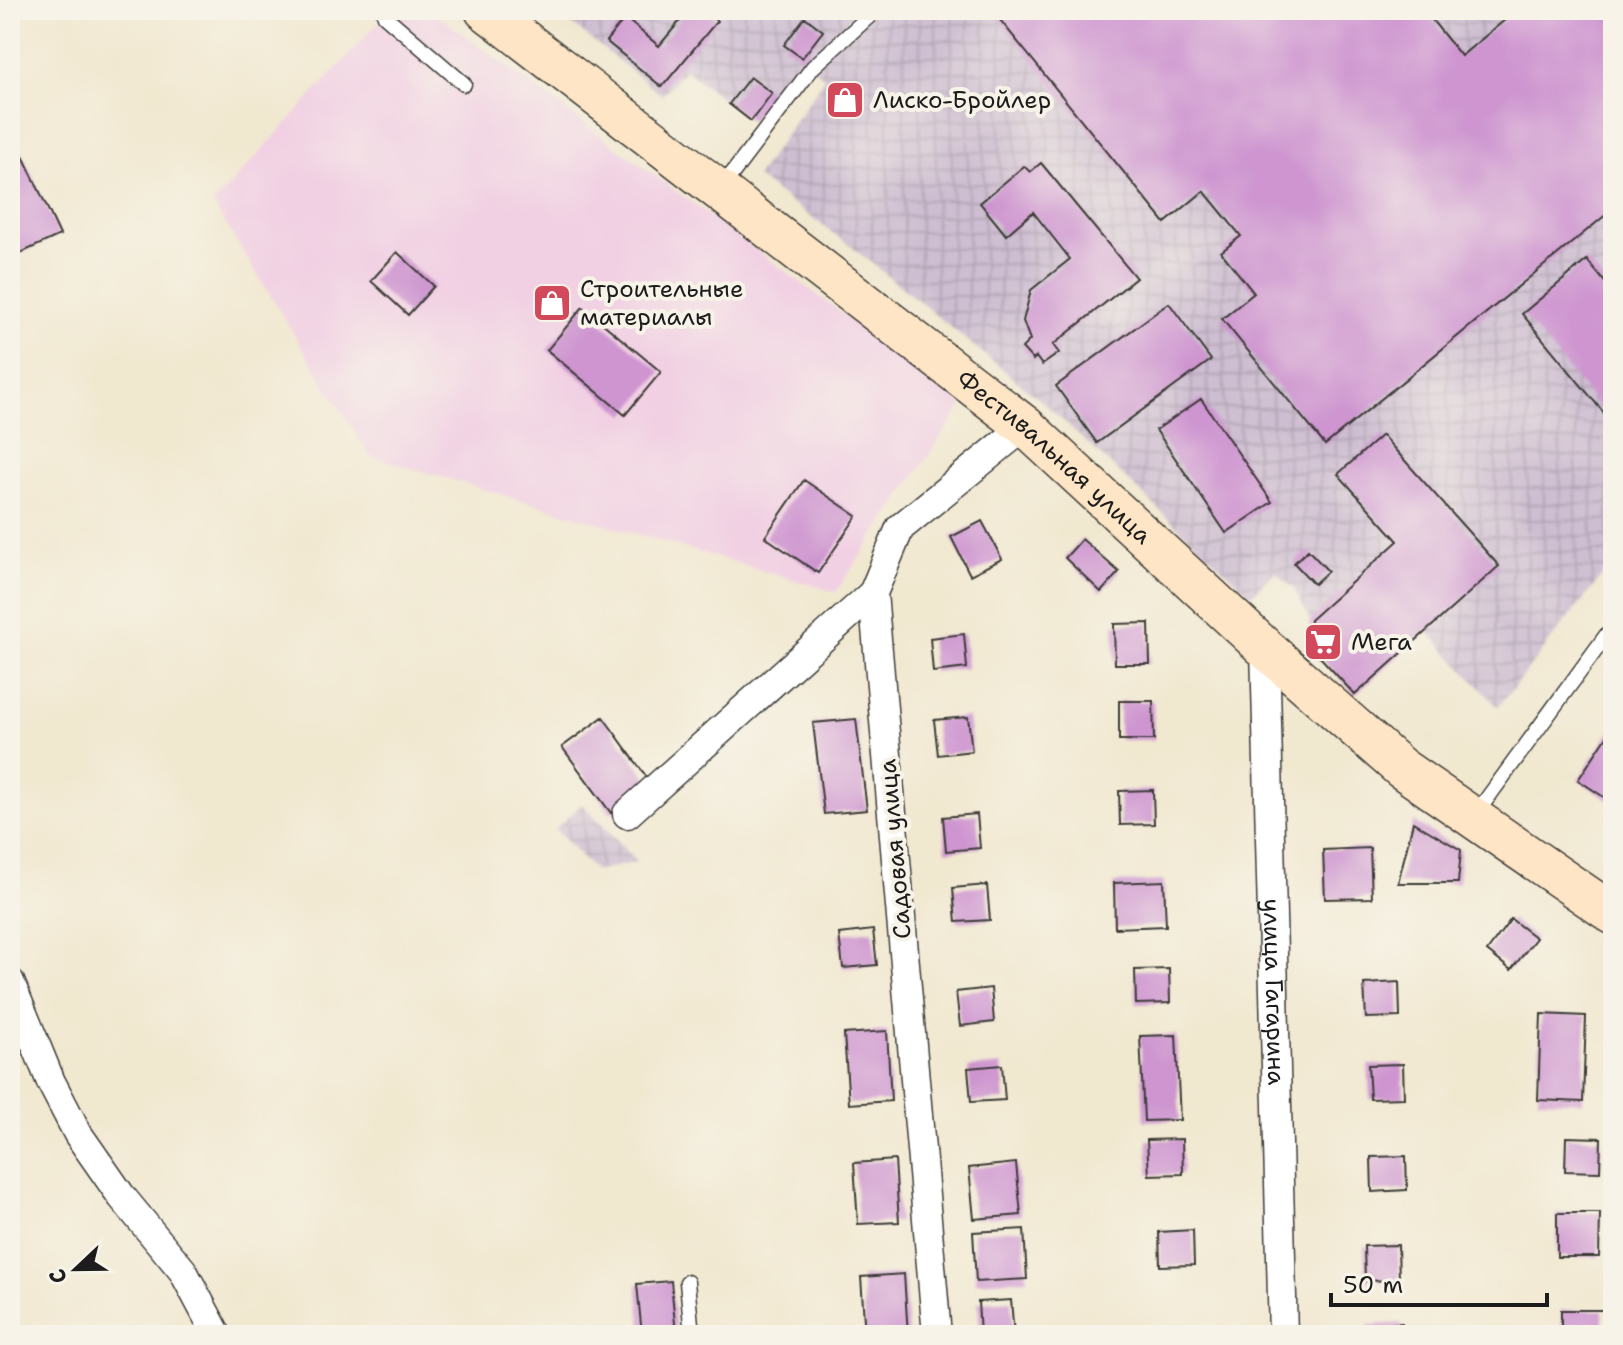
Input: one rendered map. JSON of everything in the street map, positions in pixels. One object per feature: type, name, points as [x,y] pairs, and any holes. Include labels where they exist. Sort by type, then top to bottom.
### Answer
[{"type":"main road","name":"Фестивальная улица","points":[[506,21],[1025,426],[1265,648],[1401,768],[1613,914]]},
{"type":"street","name":"Садовая улица","points":[[937,1335],[873,593],[900,528],[1025,426]]},
{"type":"street","points":[[627,814],[873,593]]},
{"type":"street","name":"улица Гагарина","points":[[1265,648],[1283,1335]]},
{"type":"street","points":[[10,982],[51,1082],[78,1134],[122,1197],[183,1271],[217,1335]]},
{"type":"lane","points":[[383,10],[385,16],[464,84]]},
{"type":"lane","points":[[719,190],[813,67],[876,10]]},
{"type":"lane","points":[[1473,818],[1608,633],[1613,636]]},
{"type":"lane","points":[[687,1282],[692,1335]]},
{"type":"shaded area","name":"Строительные материалы","points":[[390,10],[430,10],[964,403],[836,592],[370,456],[213,204]]},
{"type":"shaded area","points":[[554,10],[1613,10],[1613,562],[1498,707],[1427,630],[1372,679],[1343,591],[1310,620],[1293,587],[1275,572],[1251,595],[1044,403],[852,247],[756,177],[825,78],[803,59],[751,121],[685,69],[662,95]]},
{"type":"shaded area","points":[[582,804],[637,862],[595,871],[555,829]]},
{"type":"building","points":[[689,10],[703,10],[717,21],[662,87],[606,41],[625,18],[659,46]]},
{"type":"building","points":[[992,10],[1359,10],[1364,16],[1371,10],[1424,10],[1461,56],[1517,10],[1613,10],[1613,209],[1325,445],[1222,319],[1254,293],[1221,252],[1241,236],[1204,191],[1165,223]]},
{"type":"building","points":[[805,17],[823,31],[802,58],[784,45]]},
{"type":"building","points":[[750,77],[772,93],[751,121],[729,104]]},
{"type":"building","points":[[17,143],[60,235],[10,258],[10,146]]},
{"type":"building","points":[[1041,163],[1136,278],[1053,345],[1059,353],[1042,365],[1022,348],[1030,340],[1023,321],[1031,290],[1070,259],[1033,212],[1006,235],[980,203],[1024,166],[1030,172]]},
{"type":"building","points":[[397,252],[434,286],[408,315],[371,281]]},
{"type":"building","points":[[1587,260],[1613,292],[1613,424],[1522,314]]},
{"type":"building","points":[[1169,303],[1211,360],[1097,443],[1056,386]]},
{"type":"building","points":[[583,307],[661,372],[625,415],[547,350]]},
{"type":"building","points":[[1201,399],[1272,502],[1226,533],[1156,430]]},
{"type":"building","points":[[1382,435],[1499,566],[1355,695],[1307,643],[1310,620],[1398,541],[1338,474]]},
{"type":"building","points":[[804,480],[857,516],[818,573],[765,537]]},
{"type":"building","points":[[982,521],[1002,559],[970,575],[951,537]]},
{"type":"building","points":[[1082,539],[1119,572],[1101,592],[1065,558]]},
{"type":"building","points":[[1308,550],[1328,571],[1314,584],[1294,563]]},
{"type":"building","points":[[1149,623],[1150,664],[1115,664],[1114,624]]},
{"type":"building","points":[[964,634],[967,668],[933,672],[930,638]]},
{"type":"building","points":[[1119,701],[1153,701],[1154,740],[1119,740]]},
{"type":"building","points":[[603,717],[651,783],[611,813],[562,747]]},
{"type":"building","points":[[968,717],[972,751],[938,755],[934,720]]},
{"type":"building","points":[[856,719],[867,810],[824,814],[813,723]]},
{"type":"building","points":[[1613,727],[1613,803],[1578,780]]},
{"type":"building","points":[[1153,790],[1154,824],[1120,825],[1119,791]]},
{"type":"building","points":[[977,814],[980,848],[946,851],[943,817]]},
{"type":"building","points":[[1413,822],[1461,850],[1458,883],[1398,883]]},
{"type":"building","points":[[1370,848],[1372,898],[1325,899],[1323,850]]},
{"type":"building","points":[[1164,881],[1166,926],[1115,928],[1114,883]]},
{"type":"building","points":[[987,885],[990,920],[956,922],[953,888]]},
{"type":"building","points":[[1511,919],[1536,938],[1511,970],[1487,951]]},
{"type":"building","points":[[873,930],[877,965],[843,968],[839,934]]},
{"type":"building","points":[[1169,969],[1170,1003],[1136,1004],[1135,970]]},
{"type":"building","points":[[1399,982],[1400,1017],[1366,1018],[1364,984]]},
{"type":"building","points":[[991,988],[994,1022],[960,1026],[956,992]]},
{"type":"building","points":[[1541,1014],[1586,1016],[1583,1102],[1538,1100]]},
{"type":"building","points":[[887,1031],[891,1101],[849,1104],[844,1034]]},
{"type":"building","points":[[1176,1035],[1180,1120],[1144,1121],[1140,1036]]},
{"type":"building","points":[[1403,1064],[1404,1098],[1370,1099],[1368,1065]]},
{"type":"building","points":[[1002,1065],[1005,1100],[971,1102],[968,1068]]},
{"type":"building","points":[[1566,1137],[1601,1138],[1600,1172],[1565,1171]]},
{"type":"building","points":[[1182,1139],[1183,1174],[1149,1175],[1147,1140]]},
{"type":"building","points":[[1406,1156],[1407,1190],[1372,1192],[1371,1157]]},
{"type":"building","points":[[895,1160],[899,1222],[858,1224],[854,1163]]},
{"type":"building","points":[[1016,1163],[1021,1215],[974,1219],[969,1168]]},
{"type":"building","points":[[1557,1213],[1600,1213],[1599,1257],[1557,1257]]},
{"type":"building","points":[[1024,1229],[1027,1279],[976,1282],[973,1232]]},
{"type":"building","points":[[1193,1230],[1194,1265],[1160,1266],[1159,1232]]},
{"type":"building","points":[[1398,1245],[1399,1280],[1365,1281],[1364,1246]]},
{"type":"building","points":[[904,1274],[908,1335],[865,1335],[861,1277]]},
{"type":"building","points":[[671,1281],[676,1335],[642,1335],[637,1284]]},
{"type":"building","points":[[1011,1300],[1014,1335],[980,1335],[978,1302]]},
{"type":"building","points":[[1561,1310],[1603,1310],[1603,1335],[1561,1335]]},
{"type":"building","points":[[1402,1323],[1403,1335],[1368,1335],[1368,1325]]},
{"type":"building","points":[[1173,1329],[1200,1329],[1200,1335],[1173,1335]]},
{"type":"place","name":"Лиско-Бройлер","points":[[845,100]]},
{"type":"place","name":"Строительные материалы","points":[[552,303]]},
{"type":"place","name":"Мега","points":[[1323,642]]}]
